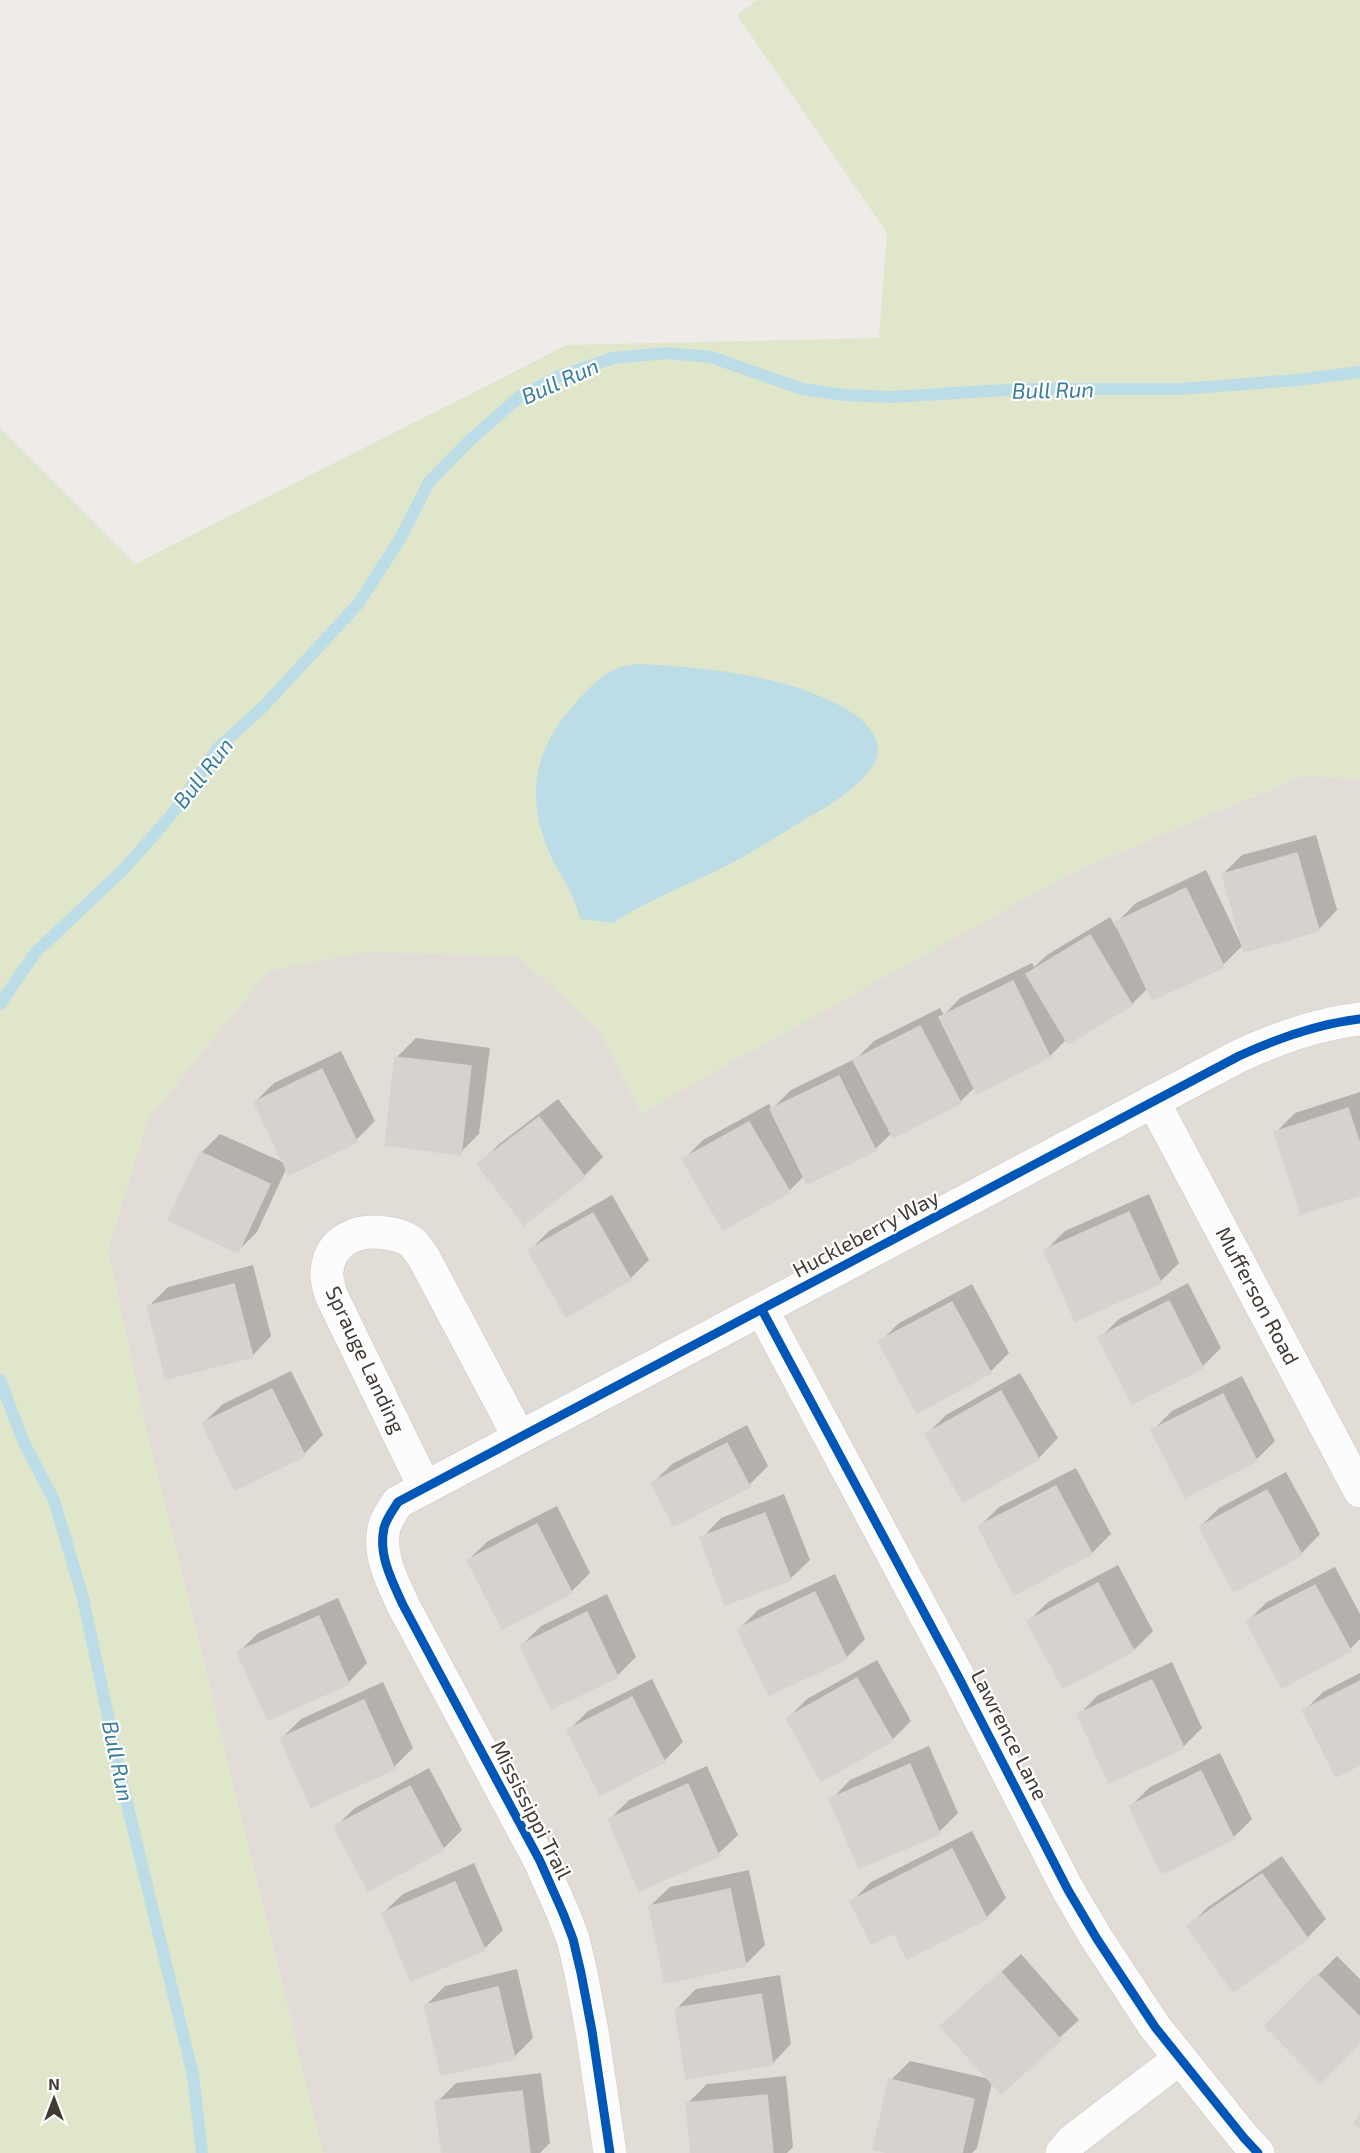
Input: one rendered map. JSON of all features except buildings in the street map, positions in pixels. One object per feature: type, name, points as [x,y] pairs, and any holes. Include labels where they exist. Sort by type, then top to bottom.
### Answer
[{"type":"street","name":"Huckleberry Way","points":[[411,1495],[1239,1056],[1269,1042],[1338,1022],[1360,1019]]},
{"type":"street","name":"Mufferson Road","points":[[1154,1101],[1360,1491]]},
{"type":"street","name":"Sprauge Landing","points":[[411,1495],[331,1295],[326,1273],[331,1256],[343,1241],[359,1232],[397,1234],[413,1243],[424,1258],[519,1437]]},
{"type":"street","name":"Lawrence Lane","points":[[762,1310],[958,1676],[1068,1890],[1129,1988],[1243,2148]]},
{"type":"street","name":"Mississippi Trail","points":[[411,1495],[384,1527],[383,1555],[403,1605],[540,1861],[573,1939],[592,2031],[610,2153]]},
{"type":"street","points":[[1062,2153],[1073,2140],[1179,2059]]},
{"type":"shaded area","points":[[1304,775],[1360,780],[1360,2153],[323,2153],[141,1406],[108,1249],[148,1119],[268,971],[369,951],[519,957],[598,1028],[641,1113],[1071,873]]},
{"type":"green space","points":[[757,0],[1360,0],[1360,780],[1303,775],[1071,873],[641,1113],[598,1028],[519,957],[369,951],[268,971],[148,1119],[108,1249],[141,1406],[323,2153],[0,2153],[0,428],[135,564],[567,345],[879,338],[887,233],[737,15]]},
{"type":"water","points":[[639,664],[721,671],[779,682],[806,691],[831,701],[866,724],[875,737],[878,752],[872,767],[841,797],[736,861],[654,900],[613,923],[580,919],[571,892],[549,852],[542,832],[537,812],[537,776],[549,741],[559,724],[582,696],[600,679],[614,670]]},
{"type":"waterway","name":"Bull Run","points":[[0,1004],[35,953],[123,870],[161,827],[180,804],[217,749],[263,707],[358,604],[400,539],[429,482],[469,441],[519,397],[557,377],[613,358],[667,353],[711,357],[802,389],[844,395],[892,397],[1021,389],[1181,389],[1297,380],[1360,372]]},
{"type":"waterway","name":"Bull Run","points":[[0,1380],[24,1443],[54,1500],[83,1598],[123,1787],[193,2075],[202,2153]]},
{"type":"cycle path","points":[[610,2153],[592,2031],[573,1939],[540,1861],[403,1605],[391,1577],[384,1558],[383,1538],[386,1521],[398,1502],[1239,1056],[1298,1033],[1328,1024],[1360,1019]]},
{"type":"cycle path","points":[[762,1310],[958,1676],[1068,1890],[1155,2027],[1258,2153]]}]
